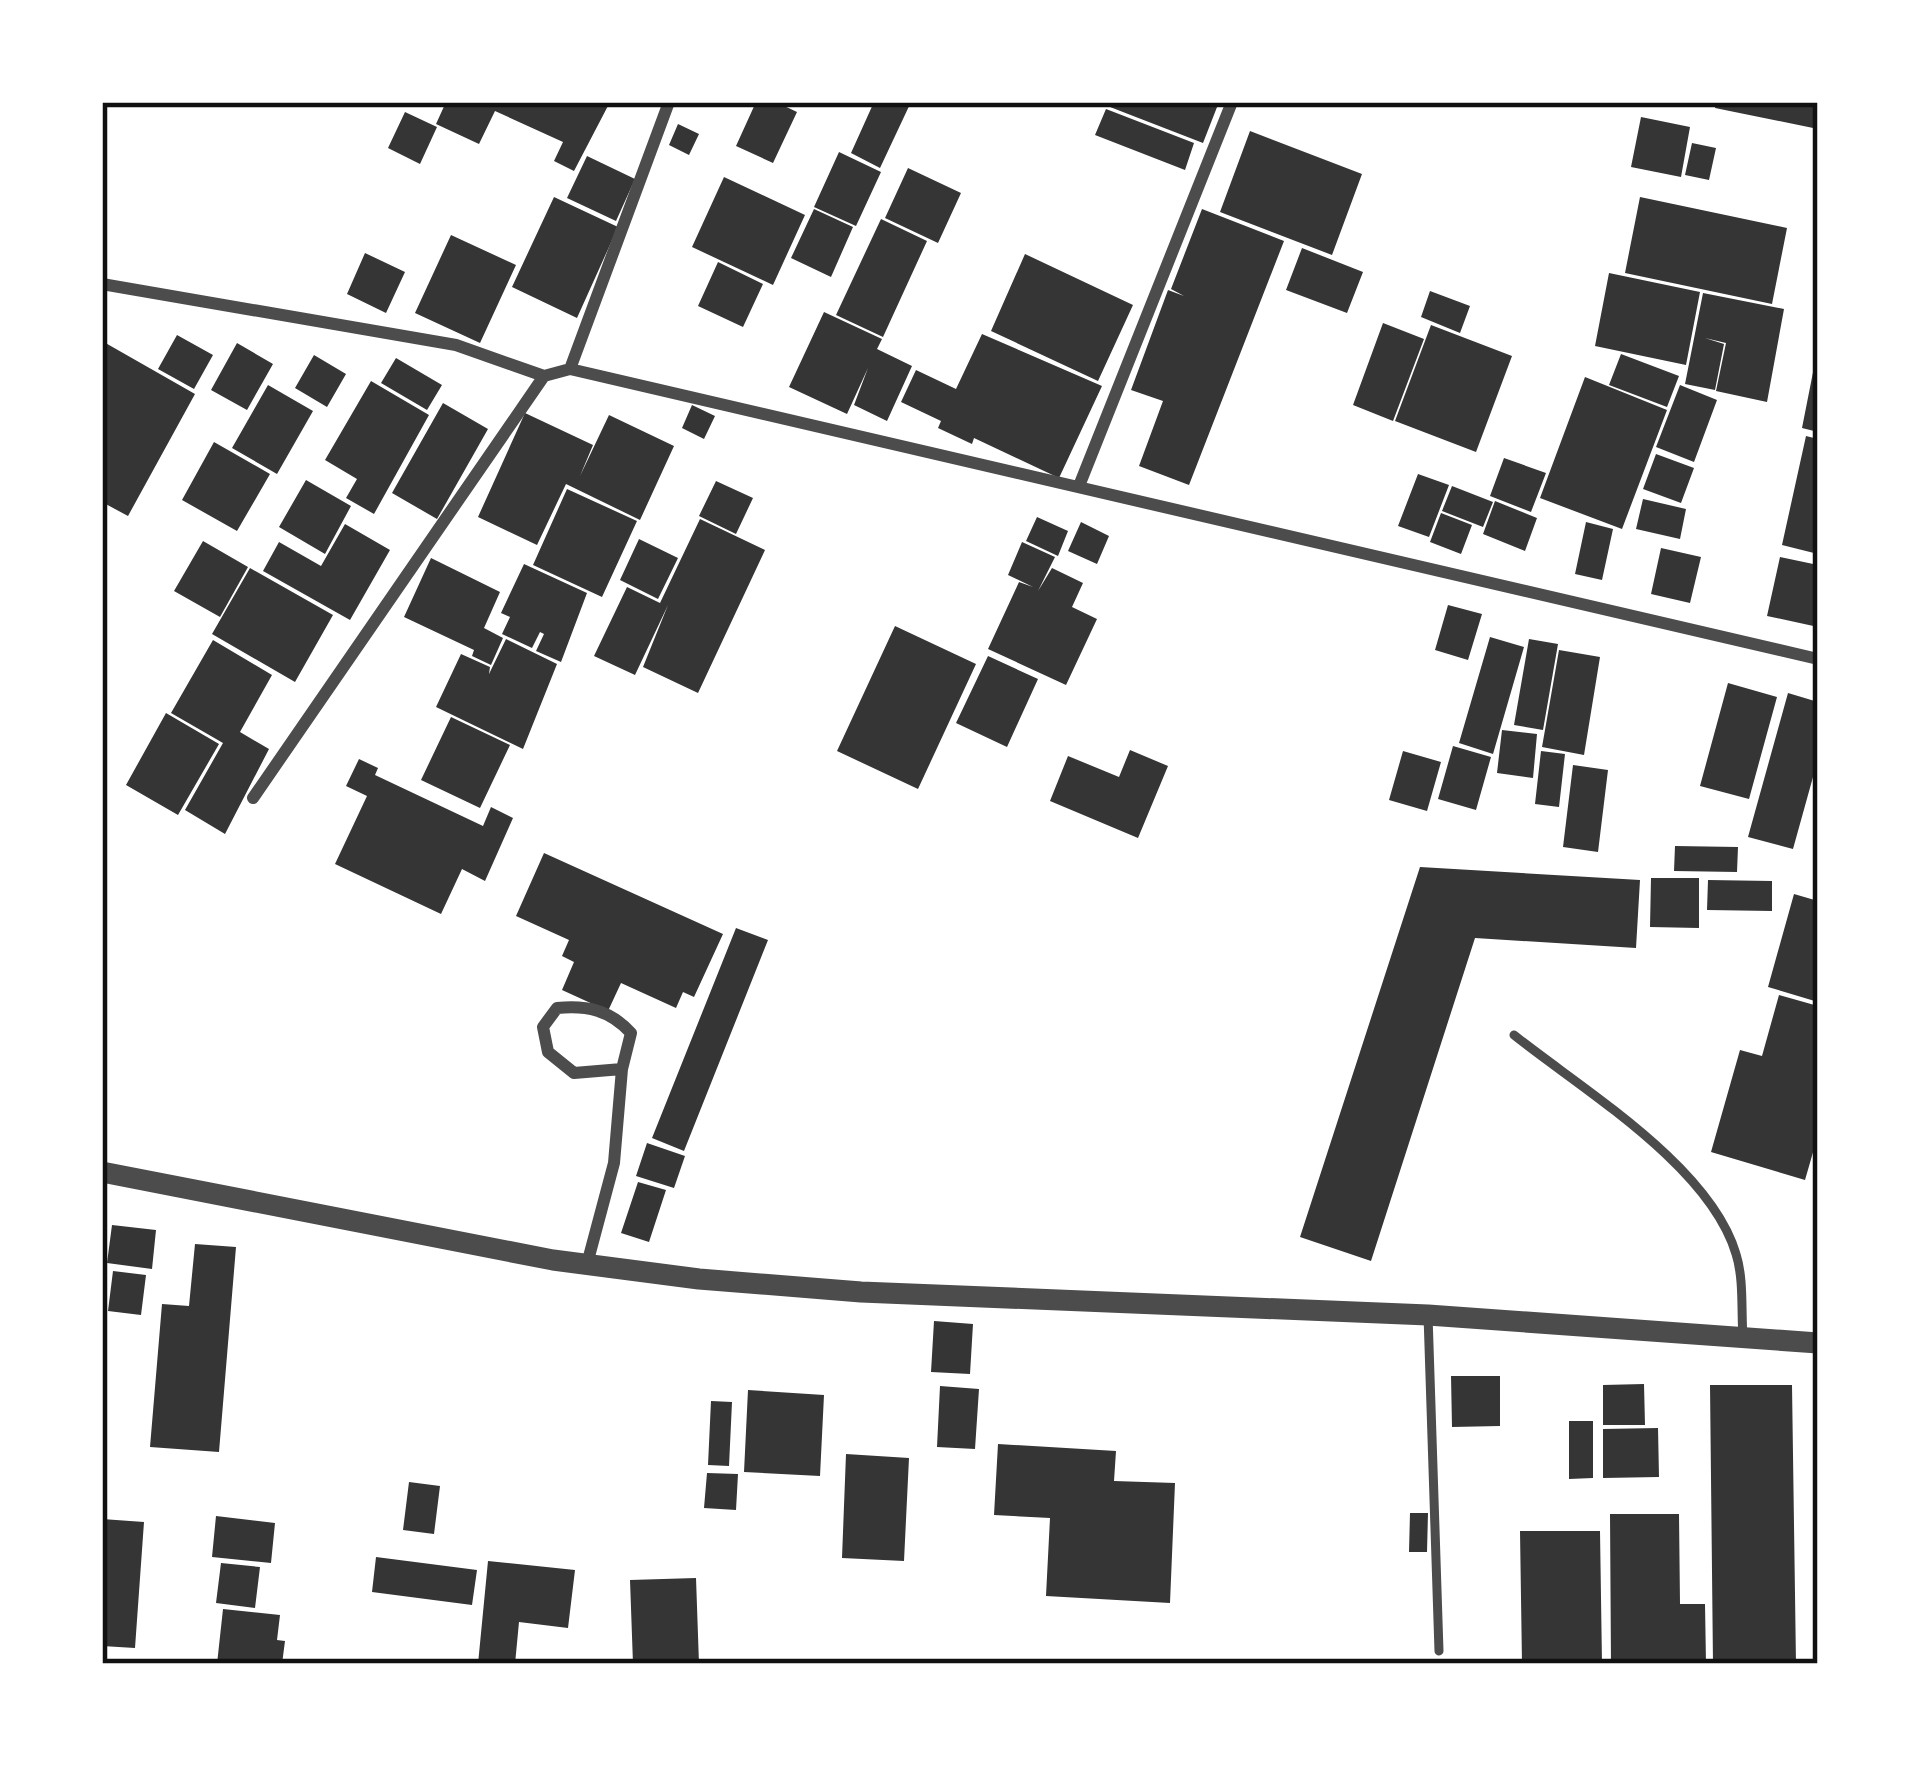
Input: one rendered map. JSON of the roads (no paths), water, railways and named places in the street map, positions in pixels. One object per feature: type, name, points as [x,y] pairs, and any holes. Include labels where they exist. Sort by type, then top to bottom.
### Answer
[{"type":"street","points":[[570,369],[669,102]]},
{"type":"street","points":[[1079,486],[1232,102]]},
{"type":"street","points":[[102,284],[457,345],[544,376],[570,369],[1818,659]]},
{"type":"street","points":[[253,798],[544,376]]},
{"type":"street","points":[[587,1264],[614,1163],[622,1069],[631,1034],[615,1016],[579,1006],[557,1008],[543,1027],[548,1052],[574,1073],[622,1069]]},
{"type":"street","points":[[102,1172],[587,1264],[861,1292],[1428,1315],[1818,1342]]},
{"type":"lane","points":[[1514,1035],[1662,1151],[1697,1189],[1737,1256],[1743,1337]]},
{"type":"lane","points":[[1428,1315],[1439,1652]]}]
